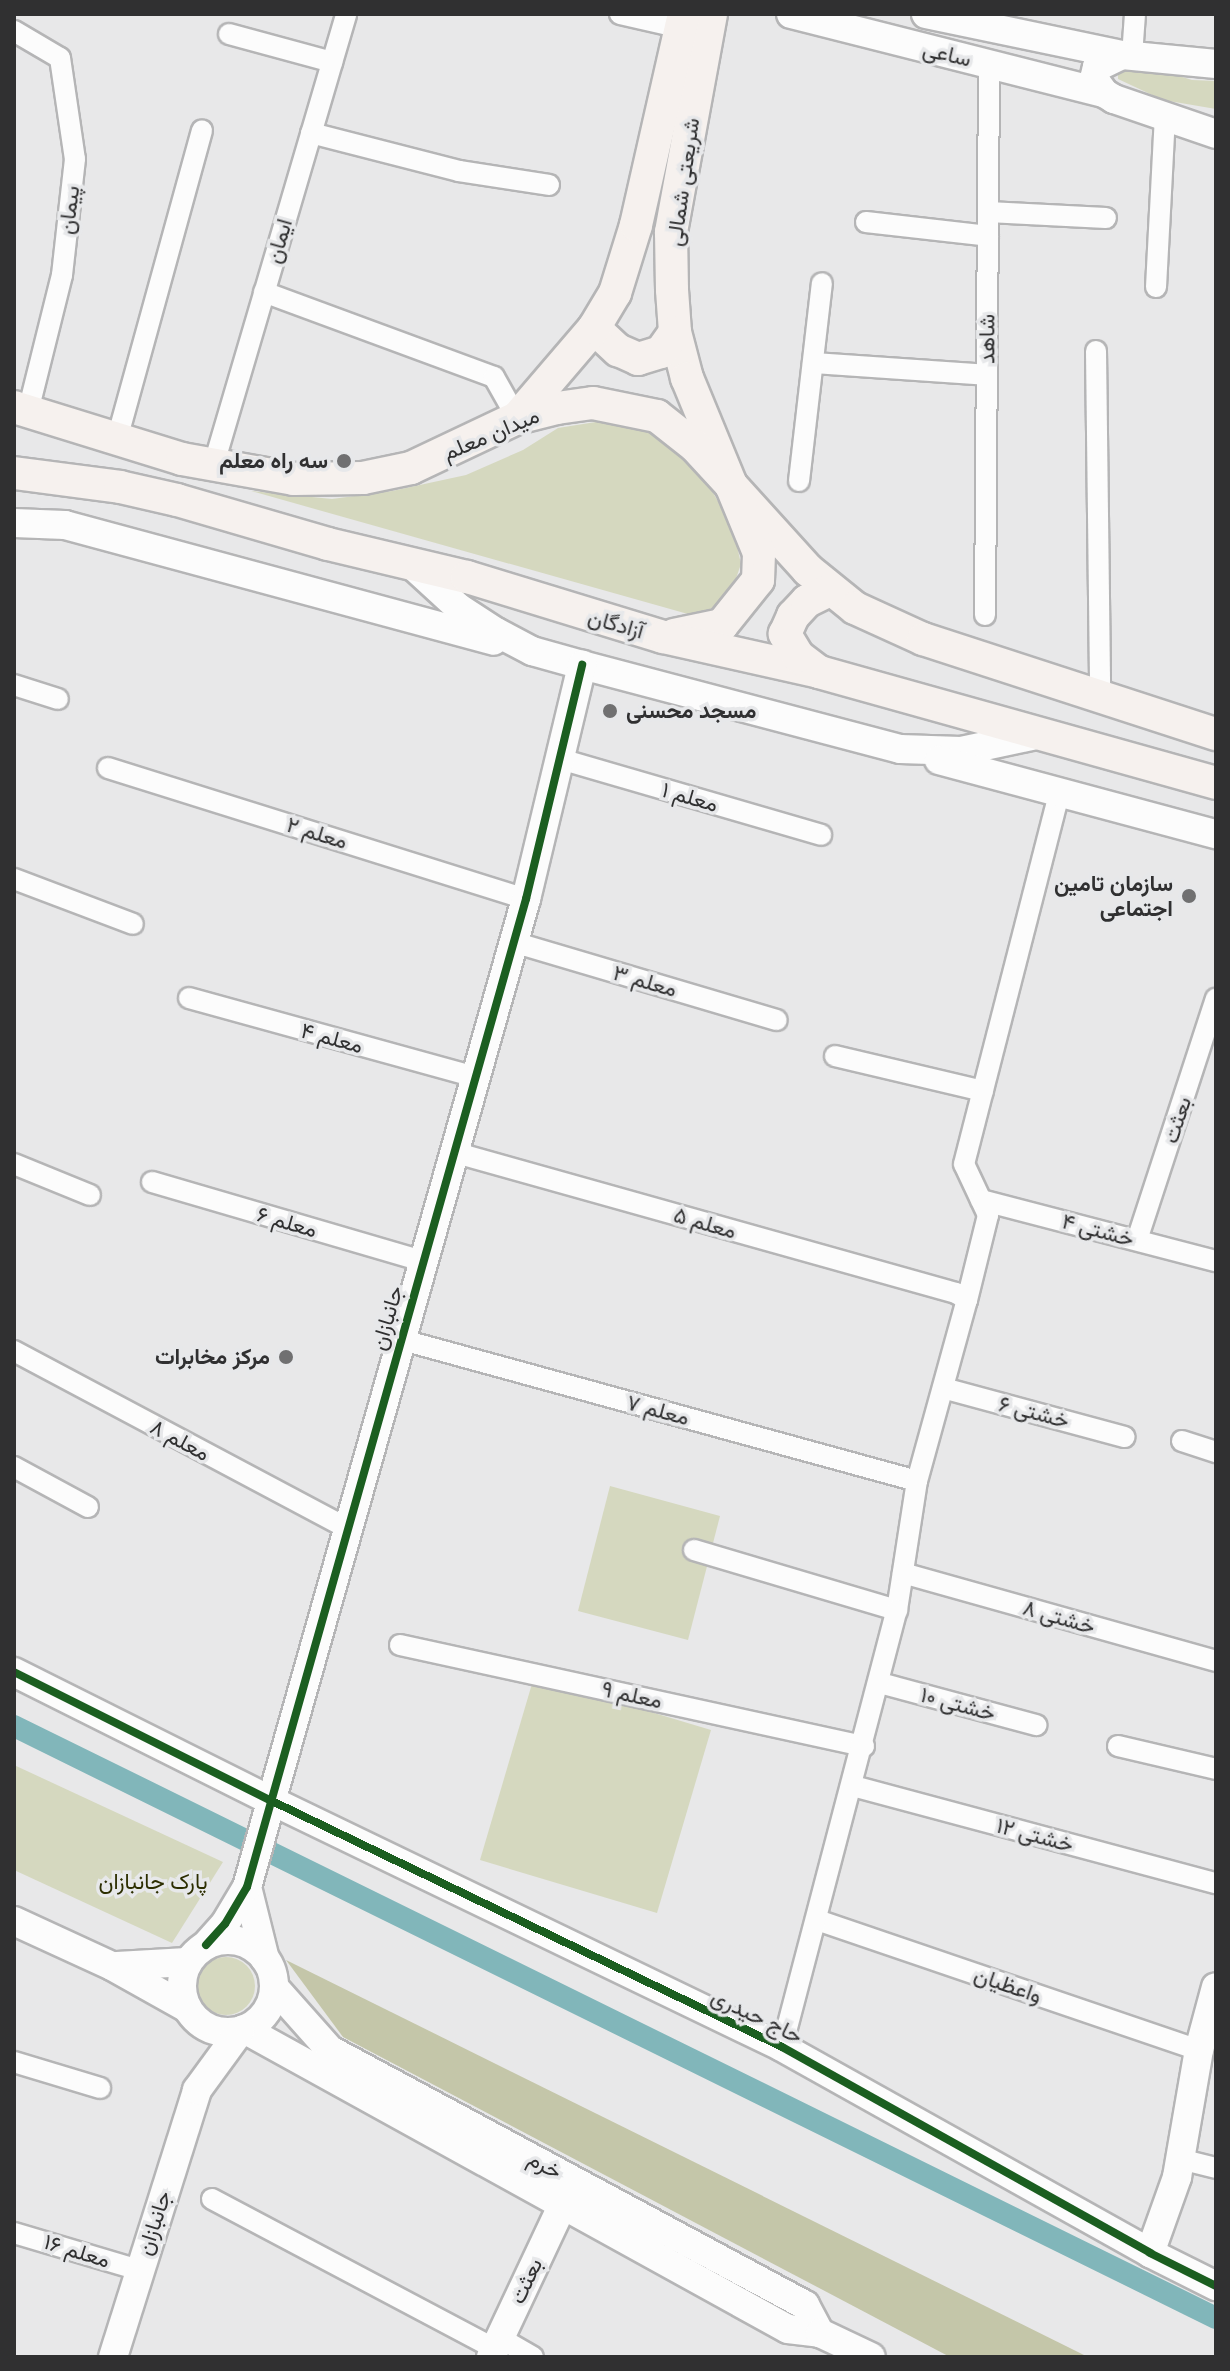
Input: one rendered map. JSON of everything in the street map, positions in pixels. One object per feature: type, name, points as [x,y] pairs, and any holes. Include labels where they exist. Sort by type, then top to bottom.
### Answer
[{"type":"main road","name":"شریعتی شمالی","points":[[517,418],[594,328],[615,293],[702,18]]},
{"type":"main road","name":"شریعتی شمالی","points":[[702,18],[671,232],[675,332],[687,378],[731,485]]},
{"type":"main road","points":[[594,328],[618,350],[638,359],[661,352],[675,332]]},
{"type":"main road","name":"میدان معلم","points":[[213,467],[294,479],[363,478],[411,468],[517,418],[593,403],[657,416],[695,446],[731,485],[759,553],[758,580],[722,625],[663,637]]},
{"type":"main road","points":[[21,409],[213,467]]},
{"type":"main road","points":[[14,454],[49,461],[120,487]]},
{"type":"main road","name":"آزادگان","points":[[14,473],[120,487],[467,577],[663,637],[819,672],[1216,783]]},
{"type":"main road","points":[[731,485],[830,590],[855,608],[923,639],[1216,734]]},
{"type":"main road","points":[[819,672],[798,656],[785,634],[793,616],[807,601],[830,590]]},
{"type":"main road","points":[[1125,759],[1151,757],[1216,771]]},
{"type":"street","name":"ایمان","points":[[213,467],[346,14]]},
{"type":"street","points":[[620,14],[702,18]]},
{"type":"street","name":"ساعی","points":[[926,14],[1127,56],[1216,64]]},
{"type":"street","points":[[1104,93],[1094,79],[1097,67],[1127,56],[1135,14]]},
{"type":"street","name":"ساعی","points":[[798,15],[1055,79],[1104,93],[1165,118],[1216,134]]},
{"type":"street","name":"پیمان","points":[[14,31],[60,58],[75,159],[62,275],[21,409]]},
{"type":"street","points":[[229,34],[332,62]]},
{"type":"street","points":[[1055,79],[1065,62],[1060,43]]},
{"type":"street","name":"شاهد","points":[[985,615],[989,63]]},
{"type":"street","points":[[1156,287],[1165,118]]},
{"type":"street","points":[[117,439],[202,131]]},
{"type":"street","points":[[311,133],[459,171],[549,185]]},
{"type":"street","points":[[988,212],[1106,218]]},
{"type":"street","points":[[866,222],[988,236]]},
{"type":"street","points":[[799,481],[822,283]]},
{"type":"street","points":[[264,292],[494,377],[517,418]]},
{"type":"street","points":[[1096,351],[1100,695]]},
{"type":"street","points":[[813,363],[987,375]]},
{"type":"street","points":[[14,523],[65,525],[1216,834]]},
{"type":"street","points":[[412,565],[459,608],[532,651]]},
{"type":"street","name":"جانبازان","points":[[247,1887],[399,1339],[526,899],[582,665]]},
{"type":"street","points":[[14,685],[58,699]]},
{"type":"street","points":[[900,749],[961,751],[1037,735]]},
{"type":"street","name":"معلم ۱","points":[[560,759],[821,835]]},
{"type":"street","name":"معلم ۲","points":[[108,768],[526,899]]},
{"type":"street","points":[[782,2047],[880,1683],[897,1610],[917,1481],[943,1388],[961,1297],[988,1215],[964,1164],[1060,790]]},
{"type":"street","points":[[14,879],[133,924]]},
{"type":"street","name":"معلم ۳","points":[[513,942],[777,1020]]},
{"type":"street","name":"معلم ۴","points":[[189,998],[475,1077]]},
{"type":"street","name":"بعثت","points":[[1137,1240],[1208,1049],[1216,999]]},
{"type":"street","points":[[835,1056],[983,1091]]},
{"type":"street","name":"معلم ۵","points":[[453,1152],[961,1297]]},
{"type":"street","points":[[14,1164],[90,1195]]},
{"type":"street","name":"معلم ۶","points":[[152,1182],[422,1261]]},
{"type":"street","name":"خشتی ۴","points":[[981,1200],[1216,1261]]},
{"type":"street","name":"معلم ۷","points":[[399,1339],[917,1481]]},
{"type":"street","name":"معلم ۸","points":[[14,1351],[347,1528]]},
{"type":"street","name":"خشتی ۶","points":[[943,1388],[1125,1437]]},
{"type":"street","points":[[1182,1441],[1216,1452]]},
{"type":"street","points":[[14,1467],[88,1507]]},
{"type":"street","points":[[694,1550],[897,1610]]},
{"type":"street","name":"خشتی ۸","points":[[903,1573],[1216,1661]]},
{"type":"street","name":"معلم ۹","points":[[400,1645],[864,1746]]},
{"type":"street","name":"حاج حیدری","points":[[14,1672],[270,1800],[782,2047],[1150,2253],[1216,2286]]},
{"type":"street","name":"خشتی ۱۰","points":[[880,1683],[1036,1725]]},
{"type":"street","points":[[1118,1746],[1216,1769]]},
{"type":"street","name":"خشتی ۱۲","points":[[853,1786],[1216,1883]]},
{"type":"street","points":[[197,2090],[190,2012],[182,1977],[197,1954],[225,1924],[247,1887]]},
{"type":"street","points":[[197,2090],[242,2030],[264,2015],[274,1987],[247,1887]]},
{"type":"street","name":"واعظیان","points":[[817,1920],[1199,2050]]},
{"type":"street","points":[[14,1921],[112,1966],[190,2012],[211,2029],[242,2030]]},
{"type":"street","points":[[112,1966],[197,1954],[227,1939],[242,1942],[265,1959]]},
{"type":"street","name":"خرم","points":[[274,1987],[325,2061],[562,2206],[788,2329],[820,2333],[860,2355]]},
{"type":"street","points":[[1150,2253],[1180,2159],[1199,2050],[1212,2019],[1216,1987]]},
{"type":"street","name":"خرم","points":[[242,2030],[325,2061],[805,2305],[820,2333]]},
{"type":"street","points":[[14,2062],[100,2088]]},
{"type":"street","name":"جانبازان","points":[[113,2357],[197,2090]]},
{"type":"street","points":[[1180,2159],[1216,2168]]},
{"type":"street","points":[[212,2199],[495,2348],[533,2357]]},
{"type":"street","name":"بعثت","points":[[495,2348],[562,2206]]},
{"type":"street","name":"معلم ۱۶","points":[[14,2233],[139,2270]]},
{"type":"green space","points":[[1118,57],[1192,80],[1216,81],[1216,109],[1163,100],[1118,79]]},
{"type":"green space","points":[[602,421],[628,424],[661,436],[685,456],[711,489],[733,528],[741,564],[732,590],[716,606],[695,616],[251,491],[332,499],[392,491],[466,475],[523,450],[558,428]]},
{"type":"green space","points":[[610,1486],[720,1516],[688,1640],[578,1611]]},
{"type":"green space","points":[[534,1677],[711,1730],[657,1913],[480,1860]]},
{"type":"green space","name":"پارک جانبازان","points":[[14,1765],[223,1862],[172,1943],[14,1870]]},
{"type":"green space","points":[[226,1957],[247,1965],[255,1986],[247,2007],[226,2015],[205,2007],[197,1986],[205,1965]]},
{"type":"green space","points":[[286,1960],[1088,2357],[950,2357],[343,2037]]},
{"type":"waterway","points":[[14,1726],[1216,2318]]},
{"type":"cycle path","points":[[206,1945],[225,1924],[247,1887],[526,899],[582,665]]},
{"type":"cycle path","points":[[14,1672],[270,1800],[782,2047],[1150,2253],[1216,2286]]},
{"type":"place","name":"سه راه معلم","points":[[344,461]]},
{"type":"place","name":"مسجد محسنی","points":[[610,711]]},
{"type":"place","name":"سازمان تامین اجتماعی","points":[[1189,896]]},
{"type":"place","name":"مرکز مخابرات","points":[[286,1357]]}]
